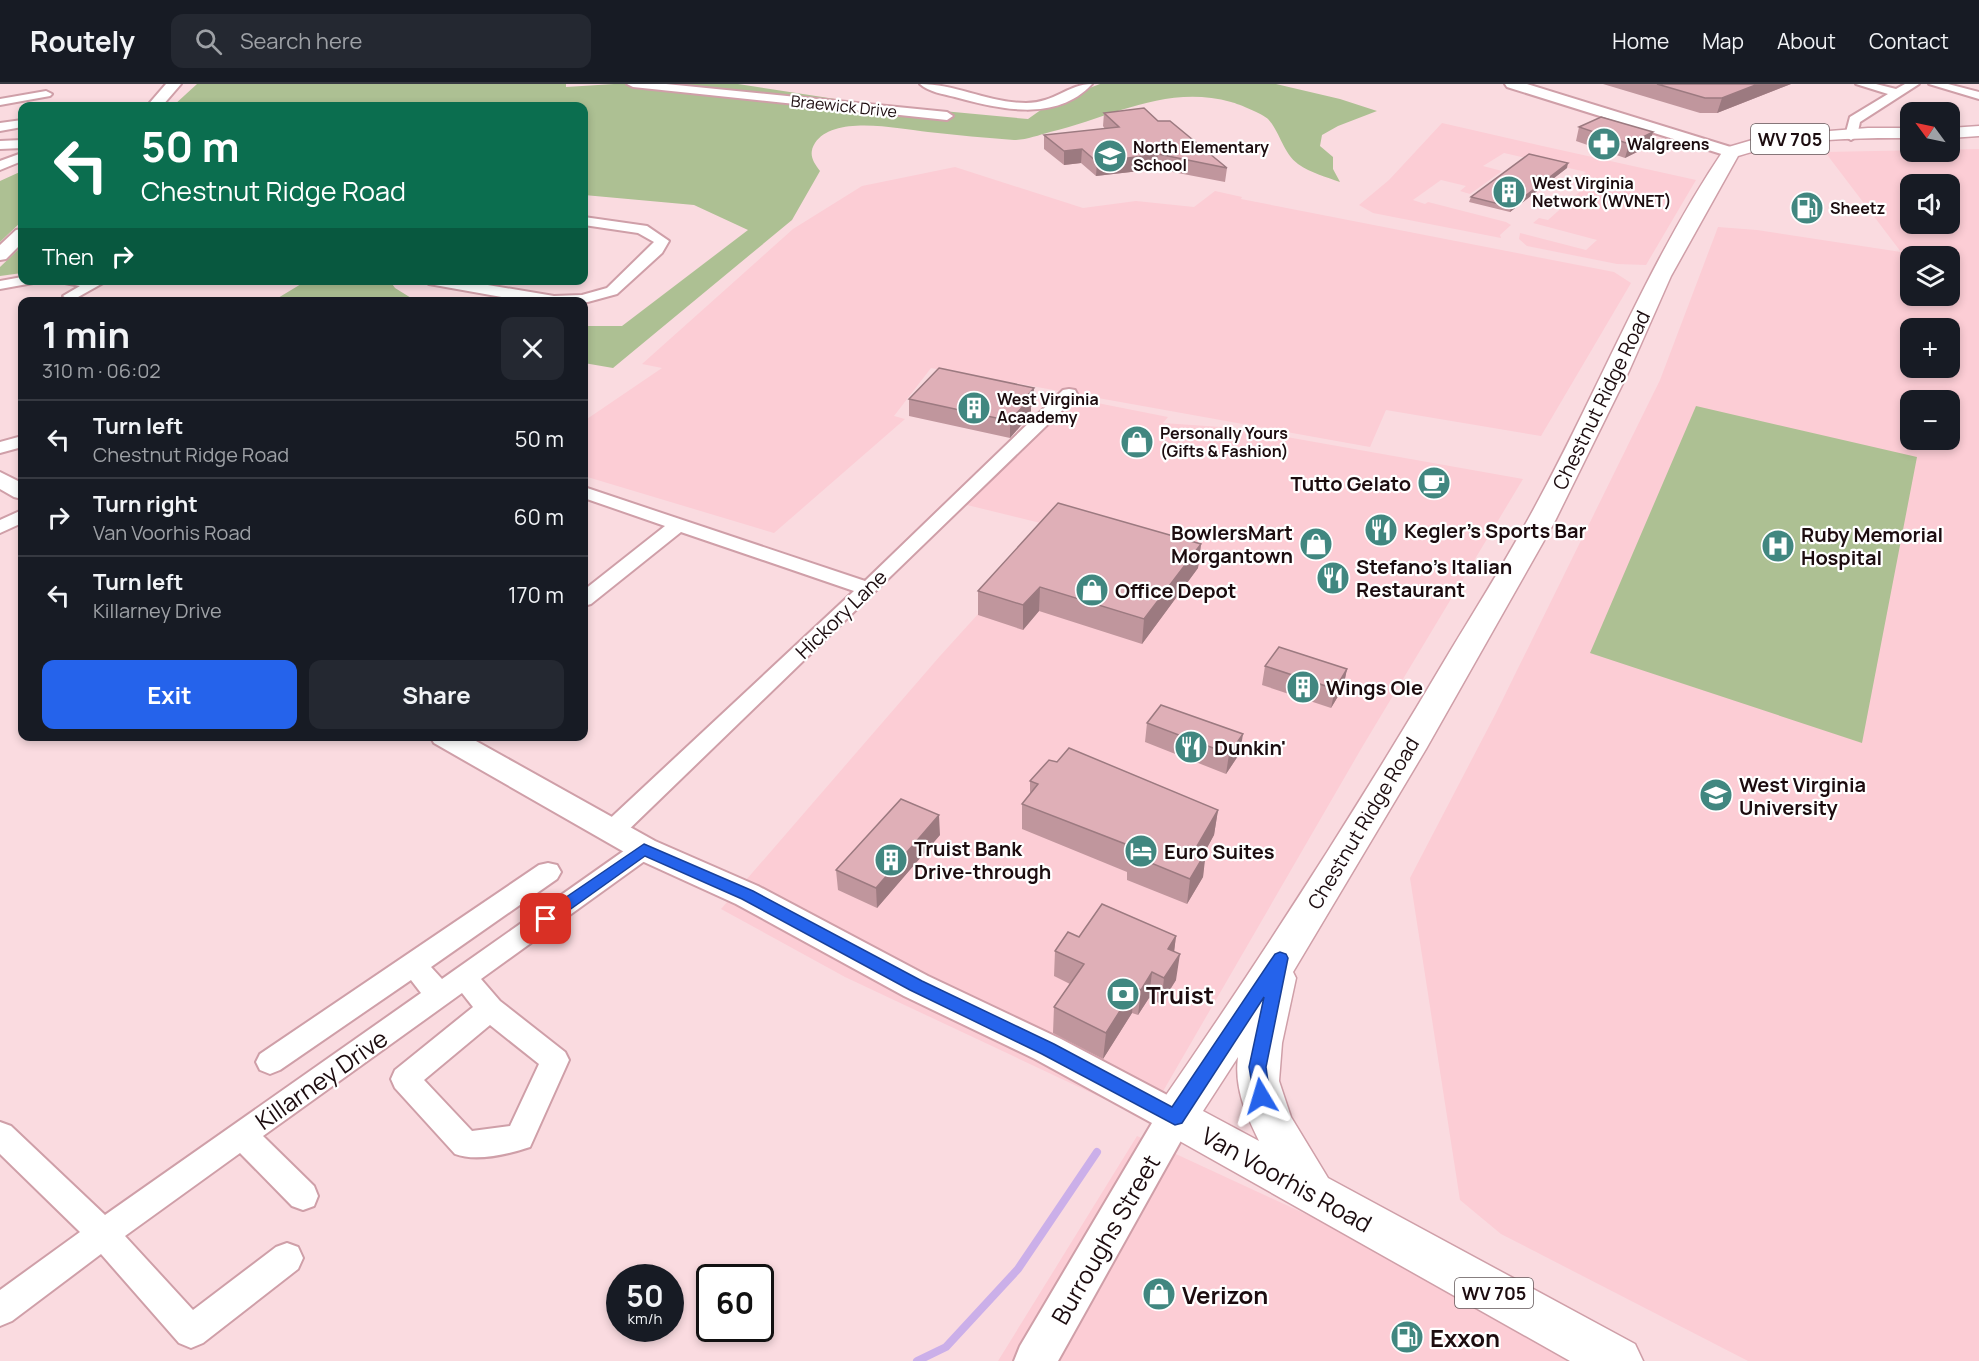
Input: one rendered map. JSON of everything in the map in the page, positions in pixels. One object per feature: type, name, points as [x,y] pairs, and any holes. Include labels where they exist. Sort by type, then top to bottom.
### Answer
[{"type":"main road","points":[[1960,132],[1979,131]]},
{"type":"main road","name":"WV 705","points":[[1731,152],[1766,141],[1868,133],[1900,133]]},
{"type":"main road","name":"WV 705","points":[[1851,136],[1869,141],[1900,141]]},
{"type":"main road","points":[[1960,141],[1979,141]]},
{"type":"main road","name":"Chestnut Ridge Road","points":[[1175,1117],[1280,958],[1409,749],[1545,513],[1617,371],[1660,276],[1731,152]]},
{"type":"main road","points":[[1280,958],[1257,1067],[1261,1096],[1273,1124],[1312,1192]]},
{"type":"main road","name":"Van Voorhis Road","points":[[1175,1117],[1618,1361]]},
{"type":"street","points":[[24,84],[47,100]]},
{"type":"street","points":[[158,102],[174,84]]},
{"type":"street","name":"Braewick Drive","points":[[633,84],[947,116]]},
{"type":"street","points":[[926,84],[938,89],[1016,107],[1038,106],[1059,101],[1086,84]]},
{"type":"street","points":[[1512,84],[1644,127],[1731,152]]},
{"type":"street","points":[[1862,84],[1898,93]]},
{"type":"street","points":[[1851,136],[1854,120],[1913,84]]},
{"type":"street","points":[[1935,84],[1979,96]]},
{"type":"street","points":[[0,102],[47,100]]},
{"type":"street","points":[[0,127],[18,125]]},
{"type":"street","points":[[0,145],[18,144]]},
{"type":"street","points":[[0,166],[18,159]]},
{"type":"street","points":[[588,222],[642,229],[662,241],[657,250],[612,291],[588,298]]},
{"type":"street","points":[[0,255],[18,238]]},
{"type":"street","points":[[0,285],[18,282]]},
{"type":"street","points":[[71,296],[92,285]]},
{"type":"street","points":[[459,285],[530,297]]},
{"type":"street","name":"Hickory Lane","points":[[611,832],[1070,394]]},
{"type":"street","points":[[0,448],[18,442]]},
{"type":"street","points":[[0,479],[18,490]]},
{"type":"street","points":[[588,497],[868,589]]},
{"type":"street","points":[[0,527],[18,518]]},
{"type":"street","points":[[588,597],[678,525]]},
{"type":"street","name":"Van Voorhis Road","points":[[453,741],[611,832],[747,895],[916,986],[1048,1049],[1175,1117]]},
{"type":"street","name":"Killarney Drive","points":[[0,1310],[103,1234],[644,849]]},
{"type":"street","points":[[270,1062],[548,872]]},
{"type":"street","points":[[413,965],[440,994]]},
{"type":"street","points":[[464,977],[490,1010],[555,1060],[519,1138],[466,1145],[405,1079],[490,1010]]},
{"type":"street","name":"Burroughs Street","points":[[1035,1361],[1175,1117]]},
{"type":"street","points":[[0,1136],[103,1234],[191,1332],[288,1258]]},
{"type":"street","points":[[242,1136],[303,1196]]},
{"type":"shaded area","points":[[1442,123],[1696,180],[1646,265],[1617,264],[1527,246],[1519,239],[1520,233],[1586,250],[1597,240],[1533,223],[1539,218],[1548,220],[1585,187],[1572,183],[1586,172],[1504,153],[1483,166],[1502,171],[1470,194],[1460,191],[1466,186],[1441,180],[1413,200],[1506,222],[1511,225],[1500,235],[1501,238],[1373,213],[1359,205],[1389,180]]},
{"type":"shaded area","name":"West Virginia University","points":[[1960,149],[1979,149],[1979,1361],[1748,1361],[1501,1234],[1460,1200],[1410,878],[1496,713],[1660,380],[1718,227],[1757,230],[1900,252],[1900,306],[1960,306],[1960,246],[1900,246],[1900,251],[1825,152],[1900,151],[1900,162],[1960,162]]},
{"type":"shaded area","points":[[955,167],[1083,208],[1136,201],[1194,207],[1215,191],[1242,197],[1241,199],[1614,272],[1631,283],[1541,436],[1386,410],[1370,447],[931,368],[894,416],[905,419],[774,533],[588,477],[588,418],[662,368],[642,364],[793,229],[862,186]]},
{"type":"shaded area","points":[[1072,398],[1168,417],[1163,423],[1235,428],[1523,479],[1361,749],[1147,1119],[845,977],[721,909],[940,656],[1057,527],[963,504]]},
{"type":"shaded area","points":[[1137,1136],[1392,1254],[1582,1361],[998,1361]]},
{"type":"green space","points":[[197,84],[566,84],[566,87],[614,84],[738,84],[868,104],[1028,119],[1052,102],[1100,84],[1276,84],[1340,99],[1377,111],[1338,126],[1322,135],[1320,146],[1333,157],[1333,169],[1340,182],[1298,164],[1265,117],[1235,103],[1207,98],[1183,97],[1161,100],[1019,140],[885,127],[852,126],[837,129],[824,134],[813,147],[812,158],[820,171],[792,220],[613,368],[588,364],[588,326],[622,326],[748,230],[694,205],[588,195],[588,102],[177,102]]},
{"type":"green space","points":[[18,173],[18,225],[0,242],[0,181]]},
{"type":"green space","points":[[18,250],[18,274],[0,276],[0,267]]},
{"type":"green space","points":[[299,285],[393,285],[410,297],[280,297]]},
{"type":"green space","points":[[1696,406],[1917,457],[1862,743],[1590,653]]},
{"type":"building","points":[[1657,84],[1758,84],[1722,98],[1705,98]]},
{"type":"building","points":[[1144,108],[1158,121],[1170,121],[1227,168],[1158,154],[1097,162],[1082,149],[1064,151],[1044,135],[1119,127],[1104,113]]},
{"type":"building","points":[[1601,117],[1653,132],[1629,144],[1579,127]]},
{"type":"building","name":"West Virginia Network (WVNET)","points":[[1529,154],[1568,163],[1511,207],[1471,197]]},
{"type":"building","points":[[939,368],[1034,388],[1027,396],[1031,397],[1010,421],[909,399]]},
{"type":"building","name":"Office Depot","points":[[1058,503],[1201,544],[1144,619],[1040,587],[1023,605],[978,591]]},
{"type":"building","points":[[1279,647],[1347,669],[1335,689],[1265,666]]},
{"type":"building","points":[[1161,705],[1243,734],[1229,754],[1147,723]]},
{"type":"building","name":"Euro Suites","points":[[1069,748],[1218,810],[1196,848],[1206,852],[1190,879],[1129,854],[1133,847],[1022,804],[1038,784],[1030,781],[1049,760],[1057,762]]},
{"type":"building","points":[[901,799],[939,815],[876,888],[836,870]]},
{"type":"building","name":"Truist","points":[[1102,904],[1176,936],[1168,949],[1180,954],[1164,978],[1152,972],[1141,990],[1135,987],[1106,1033],[1054,1007],[1084,964],[1055,951],[1068,932],[1079,937]]},
{"type":"waterway","points":[[917,1361],[946,1347],[1018,1269],[1097,1152]]},
{"type":"place","name":"Walgreens","points":[[1604,144]]},
{"type":"place","name":"North Elementary School","points":[[1110,156]]},
{"type":"place","name":"West Virginia Network (WVNET)","points":[[1509,192]]},
{"type":"place","name":"Sheetz","points":[[1807,208]]},
{"type":"place","name":"West Virginia Acaademy","points":[[974,408]]},
{"type":"place","name":"Personally Yours (Gifts & Fashion)","points":[[1137,442]]},
{"type":"place","name":"Tutto Gelato","points":[[1434,483]]},
{"type":"place","name":"Kegler's Sports Bar","points":[[1381,530]]},
{"type":"place","name":"BowlersMart Morgantown","points":[[1316,544]]},
{"type":"place","name":"Ruby Memorial Hospital","points":[[1778,546]]},
{"type":"place","name":"Stefano's Italian Restaurant","points":[[1333,578]]},
{"type":"place","name":"Office Depot","points":[[1092,590]]},
{"type":"place","name":"Wings Ole","points":[[1303,687]]},
{"type":"place","name":"Dunkin'","points":[[1191,747]]},
{"type":"place","name":"West Virginia University","points":[[1716,795]]},
{"type":"place","name":"Euro Suites","points":[[1141,851]]},
{"type":"place","name":"Truist Bank Drive-through","points":[[891,860]]},
{"type":"place","name":"Truist","points":[[1123,994]]},
{"type":"place","name":"Verizon","points":[[1159,1294]]},
{"type":"place","name":"Exxon","points":[[1407,1337]]},
{"type":"route","points":[[546,919],[644,849],[747,895],[916,986],[1048,1049],[1175,1117],[1280,958],[1257,1067],[1261,1096]]}]
